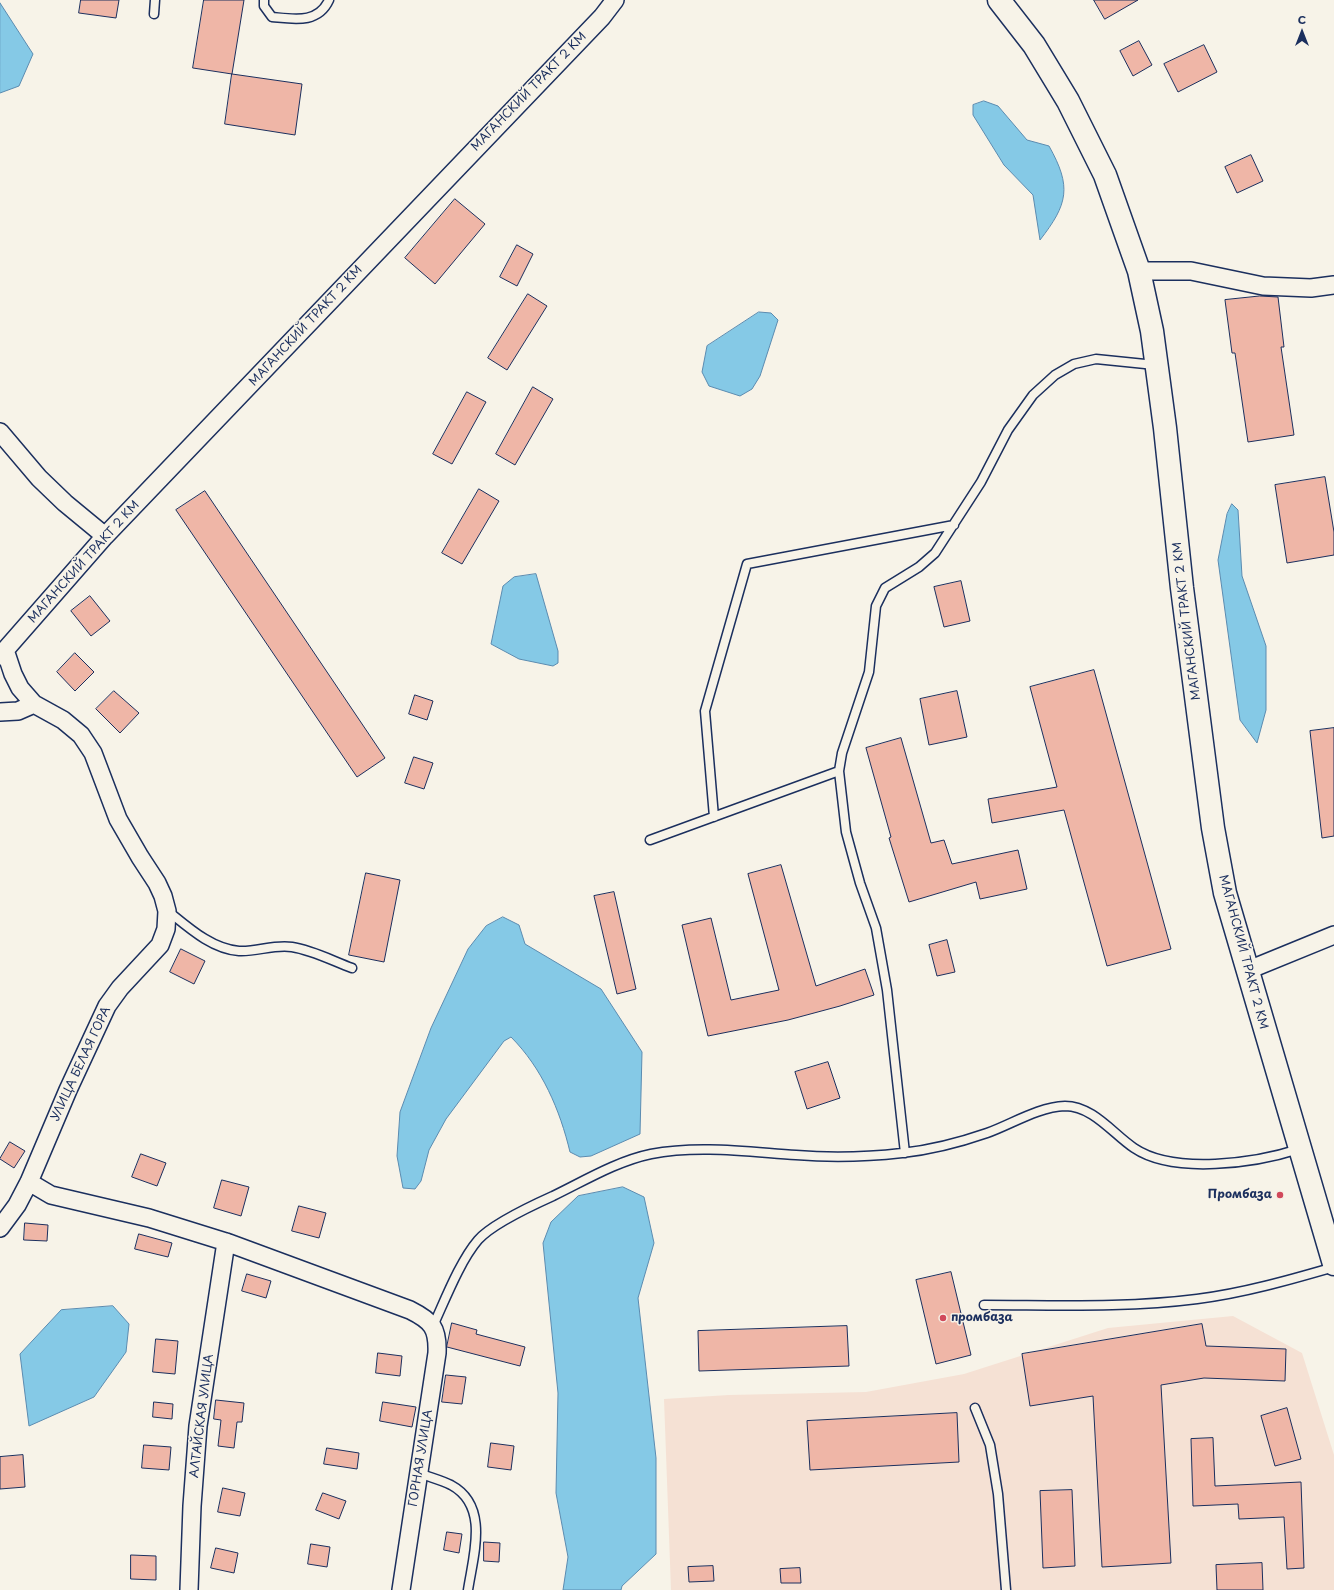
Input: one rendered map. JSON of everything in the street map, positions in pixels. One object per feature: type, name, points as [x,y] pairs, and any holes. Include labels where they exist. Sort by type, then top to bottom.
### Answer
[{"type":"main road","name":"МАГАНСКИЙ ТРАКТ 2 КМ","points":[[999,0],[1034,45],[1068,101],[1105,175],[1140,271],[1152,331],[1213,828],[1224,893],[1334,1264]]},
{"type":"street","name":"МАГАНСКИЙ ТРАКТ 2 КМ","points":[[3,653],[105,536],[602,16],[615,0]]},
{"type":"street","points":[[1140,271],[1191,271],[1263,286],[1311,288],[1334,285]]},
{"type":"street","points":[[0,432],[39,478],[65,504],[105,536]]},
{"type":"street","name":"УЛИЦА БЕЛАЯ ГОРА","points":[[0,1228],[17,1205],[29,1182],[98,1022],[120,988],[160,945],[166,929],[167,911],[164,896],[118,819],[92,753],[81,735],[63,720],[34,704],[20,688],[3,653]]},
{"type":"street","points":[[0,712],[18,711],[34,704]]},
{"type":"street","points":[[1246,970],[1334,935]]},
{"type":"street","points":[[29,1182],[51,1195],[149,1218],[226,1242],[410,1310],[425,1317],[433,1326]]},
{"type":"street","name":"АЛТАЙСКАЯ УЛИЦА","points":[[189,1590],[192,1506],[198,1426],[226,1242]]},
{"type":"street","name":"ГОРНАЯ УЛИЦА","points":[[401,1590],[437,1353],[437,1338],[433,1326]]},
{"type":"lane","points":[[154,14],[155,0]]},
{"type":"lane","points":[[264,0],[264,6],[272,17],[293,19],[310,18],[324,10],[328,0]]},
{"type":"lane","points":[[905,1153],[885,982],[876,928],[860,883],[846,832],[839,771],[842,752],[869,672],[876,606],[885,588],[919,567],[935,553],[981,482],[1008,430],[1033,395],[1054,375],[1074,364],[1096,359],[1156,366]]},
{"type":"lane","points":[[714,817],[705,711],[747,564],[954,524]]},
{"type":"lane","points":[[650,840],[839,771]]},
{"type":"lane","points":[[167,911],[188,927],[218,946],[240,951],[290,946],[352,968]]},
{"type":"lane","points":[[433,1326],[470,1251],[480,1238],[496,1227],[543,1201],[611,1168],[650,1154],[684,1151],[742,1151],[798,1156],[851,1157],[905,1153],[986,1133],[1045,1110],[1067,1106],[1085,1111],[1102,1122],[1136,1149],[1157,1158],[1191,1164],[1232,1163],[1278,1156],[1299,1149]]},
{"type":"lane","points":[[984,1305],[1146,1304],[1197,1299],[1245,1292],[1334,1267]]},
{"type":"lane","points":[[975,1408],[990,1445],[998,1494],[1006,1590]]},
{"type":"lane","points":[[419,1473],[451,1485],[464,1496],[472,1510],[477,1533],[468,1590]]},
{"type":"shaded area","points":[[1233,1316],[1302,1353],[1334,1455],[1334,1590],[671,1590],[664,1399],[729,1395],[866,1392],[964,1374],[1108,1328]]},
{"type":"water","points":[[0,3],[33,54],[19,86],[0,93]]},
{"type":"water","points":[[984,101],[998,106],[1027,140],[1049,146],[1056,160],[1064,184],[1064,195],[1056,216],[1040,240],[1033,195],[1004,165],[973,115],[973,105]]},
{"type":"water","points":[[759,312],[771,313],[778,320],[760,376],[752,389],[740,396],[709,386],[702,372],[707,346]]},
{"type":"water","points":[[1232,504],[1238,510],[1242,576],[1266,646],[1266,710],[1257,743],[1240,720],[1218,560],[1227,514]]},
{"type":"water","points":[[536,574],[558,651],[558,663],[553,666],[519,659],[491,644],[503,586],[514,577]]},
{"type":"water","points":[[503,917],[519,925],[525,944],[601,989],[642,1052],[640,1134],[591,1156],[580,1157],[570,1152],[555,1105],[541,1076],[522,1049],[511,1037],[504,1041],[446,1119],[429,1150],[421,1181],[415,1189],[403,1188],[397,1156],[400,1112],[431,1028],[468,949],[486,926]]},
{"type":"water","points":[[623,1187],[644,1197],[654,1243],[638,1298],[656,1458],[656,1554],[622,1586],[621,1590],[563,1590],[568,1557],[556,1493],[558,1393],[543,1243],[551,1222],[578,1196]]},
{"type":"water","points":[[113,1306],[129,1324],[126,1352],[94,1397],[29,1426],[20,1354],[61,1310]]},
{"type":"building","points":[[81,0],[119,0],[116,18],[79,13]]},
{"type":"building","points":[[204,0],[244,0],[232,74],[193,68]]},
{"type":"building","points":[[1094,0],[1138,0],[1105,19]]},
{"type":"building","points":[[1139,41],[1152,65],[1133,76],[1120,51]]},
{"type":"building","points":[[1204,45],[1217,72],[1178,92],[1164,64]]},
{"type":"building","points":[[232,74],[302,84],[295,135],[225,124]]},
{"type":"building","points":[[1251,155],[1263,181],[1237,193],[1225,167]]},
{"type":"building","points":[[455,199],[485,224],[435,284],[405,258]]},
{"type":"building","points":[[517,245],[533,254],[517,286],[500,277]]},
{"type":"building","points":[[528,294],[547,306],[507,370],[488,358]]},
{"type":"building","points":[[1260,296],[1278,297],[1284,347],[1281,347],[1294,435],[1248,442],[1235,353],[1232,353],[1225,300]]},
{"type":"building","points":[[533,387],[553,399],[515,465],[496,454]]},
{"type":"building","points":[[467,392],[486,402],[452,464],[433,454]]},
{"type":"building","points":[[1325,477],[1334,532],[1334,555],[1287,563],[1275,485]]},
{"type":"building","points":[[479,489],[499,501],[462,564],[442,553]]},
{"type":"building","points":[[205,491],[385,758],[357,777],[176,510]]},
{"type":"building","points":[[961,581],[970,621],[944,627],[934,587]]},
{"type":"building","points":[[90,596],[110,621],[91,636],[71,611]]},
{"type":"building","points":[[75,653],[94,672],[75,691],[57,672]]},
{"type":"building","points":[[1094,670],[1171,949],[1107,966],[1064,810],[992,823],[988,799],[1057,787],[1030,687]]},
{"type":"building","points":[[114,691],[139,713],[120,733],[96,709]]},
{"type":"building","points":[[957,691],[967,737],[929,745],[920,699]]},
{"type":"building","points":[[415,695],[433,701],[427,720],[409,714]]},
{"type":"building","points":[[1334,728],[1334,836],[1322,838],[1310,731]]},
{"type":"building","points":[[901,738],[931,843],[944,840],[952,864],[1018,850],[1027,889],[980,899],[976,882],[909,902],[889,838],[891,837],[866,748]]},
{"type":"building","points":[[414,757],[433,763],[424,789],[405,783]]},
{"type":"building","points":[[781,865],[816,986],[865,969],[874,995],[788,1020],[708,1036],[682,925],[711,918],[731,1000],[779,990],[748,874]]},
{"type":"building","points":[[366,873],[400,880],[384,962],[349,955]]},
{"type":"building","points":[[614,892],[636,989],[617,994],[594,896]]},
{"type":"building","points":[[947,940],[955,972],[937,976],[929,945]]},
{"type":"building","points":[[181,949],[205,961],[194,984],[170,972]]},
{"type":"building","points":[[828,1062],[840,1098],[807,1109],[795,1072]]},
{"type":"building","points":[[10,1142],[25,1151],[14,1168],[0,1159]]},
{"type":"building","points":[[141,1154],[166,1163],[157,1186],[132,1177]]},
{"type":"building","points":[[222,1180],[249,1187],[241,1216],[214,1208]]},
{"type":"building","points":[[299,1206],[326,1213],[319,1238],[292,1231]]},
{"type":"building","points":[[25,1223],[48,1225],[47,1241],[24,1240]]},
{"type":"building","points":[[139,1234],[172,1243],[168,1257],[135,1249]]},
{"type":"building","name":"промбаза","points":[[951,1272],[971,1355],[936,1364],[916,1280]]},
{"type":"building","points":[[247,1274],[271,1281],[266,1298],[242,1291]]},
{"type":"building","points":[[452,1323],[477,1330],[476,1334],[525,1347],[520,1366],[447,1347]]},
{"type":"building","points":[[1202,1324],[1206,1346],[1286,1349],[1285,1381],[1204,1378],[1161,1385],[1171,1563],[1102,1567],[1093,1396],[1030,1406],[1022,1354]]},
{"type":"building","points":[[847,1326],[849,1366],[699,1371],[698,1331]]},
{"type":"building","points":[[156,1339],[178,1341],[175,1374],[153,1372]]},
{"type":"building","points":[[378,1353],[402,1356],[400,1376],[376,1373]]},
{"type":"building","points":[[446,1375],[466,1377],[462,1404],[442,1402]]},
{"type":"building","points":[[216,1400],[244,1403],[242,1422],[237,1422],[234,1448],[218,1446],[221,1420],[214,1419]]},
{"type":"building","points":[[154,1402],[173,1404],[172,1419],[153,1417]]},
{"type":"building","points":[[383,1402],[416,1407],[412,1427],[380,1421]]},
{"type":"building","points":[[1287,1408],[1301,1459],[1275,1466],[1261,1416]]},
{"type":"building","points":[[957,1413],[959,1462],[810,1470],[807,1421]]},
{"type":"building","points":[[1213,1438],[1215,1486],[1301,1482],[1304,1568],[1287,1569],[1284,1517],[1239,1519],[1238,1504],[1193,1506],[1191,1439]]},
{"type":"building","points":[[491,1443],[514,1446],[511,1470],[488,1467]]},
{"type":"building","points":[[144,1445],[171,1447],[169,1470],[142,1468]]},
{"type":"building","points":[[327,1448],[359,1453],[357,1469],[324,1464]]},
{"type":"building","points":[[23,1455],[25,1487],[0,1489],[0,1457]]},
{"type":"building","points":[[223,1488],[245,1493],[240,1516],[218,1512]]},
{"type":"building","points":[[1072,1490],[1075,1566],[1043,1568],[1040,1491]]},
{"type":"building","points":[[323,1493],[346,1501],[339,1519],[316,1510]]},
{"type":"building","points":[[447,1532],[462,1534],[459,1553],[444,1550]]},
{"type":"building","points":[[484,1542],[500,1543],[499,1562],[484,1561]]},
{"type":"building","points":[[311,1544],[330,1547],[327,1567],[308,1564]]},
{"type":"building","points":[[216,1548],[238,1553],[234,1573],[211,1568]]},
{"type":"building","points":[[131,1555],[156,1556],[156,1580],[131,1579]]},
{"type":"building","points":[[1262,1563],[1263,1590],[1217,1590],[1216,1565]]},
{"type":"building","points":[[713,1566],[714,1581],[689,1582],[688,1567]]},
{"type":"building","points":[[800,1568],[801,1583],[781,1583],[780,1569]]},
{"type":"place","name":"Промбаза","points":[[1280,1195]]},
{"type":"place","name":"промбаза","points":[[943,1318]]}]
